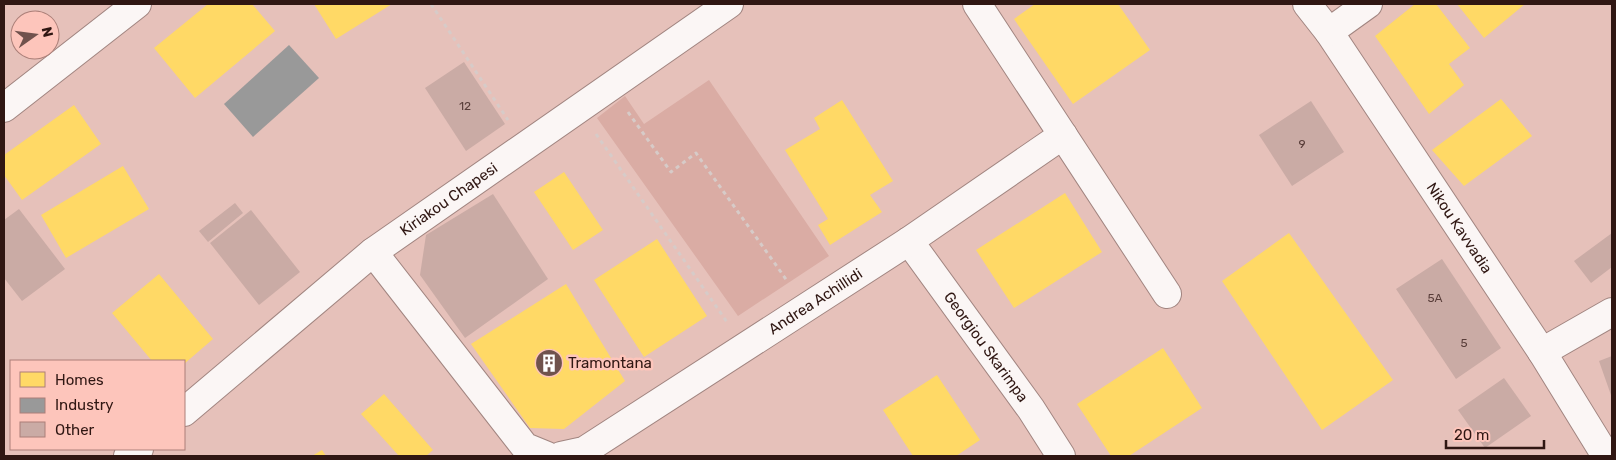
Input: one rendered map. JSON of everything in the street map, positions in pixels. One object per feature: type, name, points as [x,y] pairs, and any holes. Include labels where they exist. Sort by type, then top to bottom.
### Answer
[{"type":"street","points":[[4,108],[137,4]]},
{"type":"street","name":"Kiriakou Chapesi","points":[[185,411],[373,252],[728,4]]},
{"type":"street","points":[[977,4],[1166,294]]},
{"type":"street","name":"Nikou Kavvadia","points":[[1308,4],[1329,32],[1542,352],[1606,456]]},
{"type":"street","points":[[1329,32],[1368,4]]},
{"type":"street","name":"Andrea Achillidi","points":[[561,456],[584,451],[909,241],[1063,135]]},
{"type":"street","name":"Georgiou Skarimpa","points":[[909,241],[1031,409],[1061,456]]},
{"type":"street","points":[[373,252],[525,447],[547,456]]},
{"type":"street","points":[[1542,352],[1612,312]]},
{"type":"path","points":[[431,4],[525,146]]},
{"type":"path","points":[[611,87],[671,172],[696,153],[806,307]]},
{"type":"path","points":[[578,109],[744,347]]},
{"type":"shaded area","points":[[709,80],[829,256],[738,316],[597,118],[625,96],[644,124]]},
{"type":"building: Homes","points":[[208,4],[252,4],[275,31],[195,98],[154,48]]},
{"type":"building: Homes","points":[[314,4],[392,4],[336,39]]},
{"type":"building: Homes","points":[[1035,4],[1118,4],[1150,50],[1073,104],[1014,19]]},
{"type":"building: Homes","points":[[1415,4],[1436,4],[1470,48],[1449,64],[1464,85],[1429,114],[1375,36]]},
{"type":"building: Homes","points":[[1457,4],[1525,4],[1484,38]]},
{"type":"building: Homes","points":[[1501,99],[1532,136],[1464,186],[1432,150]]},
{"type":"building: Homes","points":[[842,100],[893,181],[870,195],[882,212],[830,245],[818,225],[828,219],[785,150],[820,129],[814,118]]},
{"type":"building: Homes","points":[[74,105],[101,144],[22,200],[4,175],[4,155]]},
{"type":"building: Homes","points":[[123,166],[149,209],[66,258],[41,215]]},
{"type":"building: Homes","points":[[564,172],[603,230],[573,250],[534,192]]},
{"type":"building: Homes","points":[[1065,193],[1102,252],[1014,308],[976,250]]},
{"type":"building: Homes","points":[[1289,233],[1393,380],[1322,430],[1222,281]]},
{"type":"building: Homes","points":[[657,239],[707,316],[644,357],[594,280]]},
{"type":"building: Homes","points":[[159,274],[213,339],[185,363],[185,360],[151,360],[112,313]]},
{"type":"building: Homes","name":"Tramontana","points":[[566,284],[625,381],[564,429],[530,428],[471,344]]},
{"type":"building: Homes","points":[[1163,348],[1202,408],[1129,456],[1111,456],[1077,404]]},
{"type":"building: Homes","points":[[937,375],[980,440],[956,456],[913,456],[883,410]]},
{"type":"building: Homes","points":[[384,394],[433,450],[426,456],[399,456],[361,414]]},
{"type":"building: Homes","points":[[322,450],[326,456],[312,456]]},
{"type":"building: Industry","points":[[289,45],[319,78],[253,137],[224,104]]},
{"type":"building: Other","points":[[464,62],[505,124],[466,151],[425,88]]},
{"type":"building: Other","points":[[1311,101],[1344,152],[1292,186],[1259,135]]},
{"type":"building: Other","points":[[493,194],[548,279],[465,338],[420,275],[426,235]]},
{"type":"building: Other","points":[[235,203],[243,213],[208,242],[199,231]]},
{"type":"building: Other","points":[[19,209],[65,269],[22,301],[4,278],[4,220]]},
{"type":"building: Other","points":[[251,210],[300,272],[259,305],[210,243]]},
{"type":"building: Other","points":[[1612,233],[1612,267],[1591,283],[1574,261]]},
{"type":"building: Other","points":[[1442,259],[1501,348],[1456,379],[1396,289]]},
{"type":"building: Other","points":[[1612,356],[1612,398],[1599,361]]},
{"type":"building: Other","points":[[1504,378],[1531,416],[1485,448],[1458,410]]},
{"type":"place","name":"Tramontana","points":[[549,363]]}]
